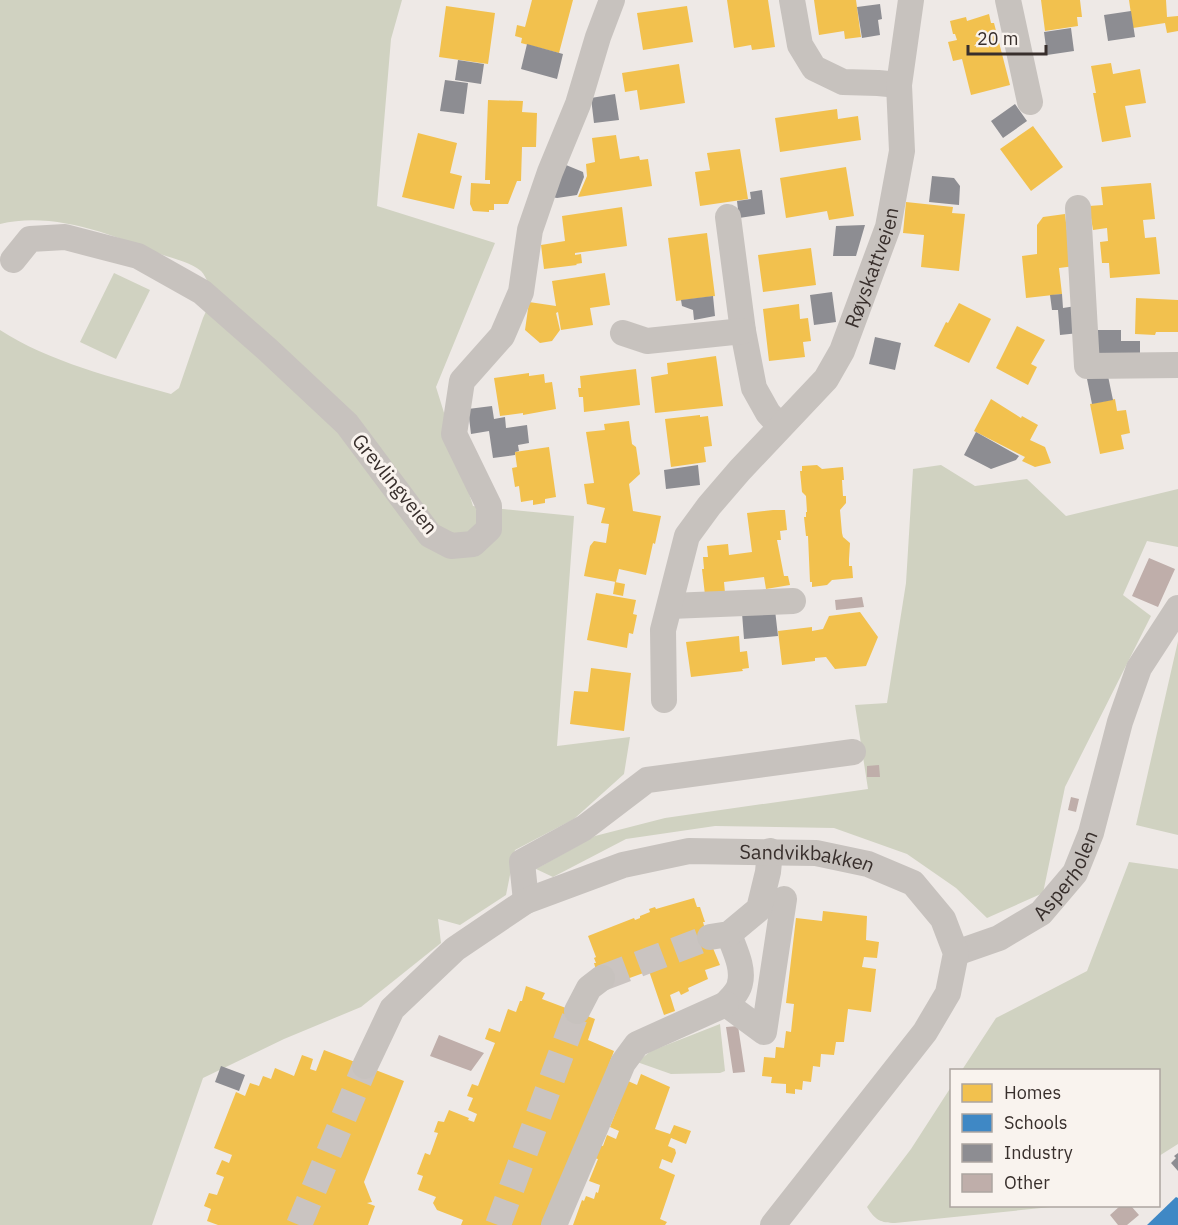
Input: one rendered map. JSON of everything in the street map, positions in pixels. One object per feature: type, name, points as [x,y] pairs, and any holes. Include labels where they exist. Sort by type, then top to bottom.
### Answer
[{"type":"street","name":"Grevlingveien","points":[[13,260],[30,239],[65,237],[138,256],[202,292],[347,424],[430,535],[451,546],[473,544],[489,529],[489,506],[454,434],[462,381],[502,336],[521,292],[530,230],[550,172],[578,104],[598,37],[612,0]]},
{"type":"street","points":[[792,0],[800,45],[814,68],[843,82],[899,86]]},
{"type":"street","name":"Røyskattveien","points":[[664,700],[663,630],[687,536],[709,506],[780,426],[826,379],[842,351],[888,227],[902,151],[899,86],[911,0]]},
{"type":"street","points":[[1008,0],[1030,102]]},
{"type":"street","points":[[1078,208],[1088,366],[1178,365]]},
{"type":"street","points":[[728,217],[743,331],[754,388],[768,413],[780,426]]},
{"type":"street","points":[[623,333],[646,341],[743,331]]},
{"type":"street","points":[[670,606],[793,601]]},
{"type":"street","name":"Asperholen","points":[[956,953],[999,938],[1041,913],[1075,873],[1090,833],[1120,722],[1139,668],[1178,608]]},
{"type":"street","points":[[526,901],[522,862],[584,828],[647,780],[853,752]]},
{"type":"street","name":"Sandvikbakken","points":[[365,1066],[392,1010],[455,949],[526,901],[623,865],[689,851],[816,853],[868,864],[913,883],[944,919],[956,953]]},
{"type":"street","points":[[554,1225],[622,1064],[637,1044],[726,1004],[736,991],[740,982],[739,961],[720,935],[759,909],[768,872],[770,851]]},
{"type":"street","points":[[726,1004],[764,1032],[784,899]]},
{"type":"street","points":[[773,1225],[925,1032],[948,993],[956,953]]},
{"type":"street","points":[[576,1011],[589,988],[602,978]]},
{"type":"green space","points":[[0,0],[402,0],[391,39],[377,206],[495,243],[436,387],[473,506],[574,516],[557,746],[630,737],[624,774],[574,819],[515,850],[506,895],[460,925],[438,919],[441,943],[361,1007],[284,1039],[203,1078],[152,1225],[0,1225],[0,330],[61,360],[171,394],[179,388],[213,296],[201,271],[193,266],[104,233],[62,223],[41,221],[0,224]]},
{"type":"green space","points":[[114,273],[150,290],[116,359],[80,342]]},
{"type":"green space","points":[[941,465],[975,486],[1027,479],[1066,516],[1178,489],[1178,547],[1147,541],[1123,595],[1151,616],[1065,787],[1043,893],[987,918],[956,888],[907,854],[834,828],[715,826],[626,839],[553,877],[536,869],[595,836],[665,818],[868,789],[855,705],[887,703],[906,583],[913,469]]},
{"type":"green space","points":[[1178,641],[1178,835],[1136,825]]},
{"type":"green space","points":[[1129,862],[1178,869],[1178,1144],[1160,1155],[1160,1069],[963,1069],[996,1018],[1087,971]]},
{"type":"green space","points":[[720,1024],[725,1071],[671,1074],[637,1062],[651,1051]]},
{"type":"green space","points":[[950,1089],[950,1207],[1051,1207],[895,1223],[882,1221],[876,1218],[867,1207],[911,1149]]},
{"type":"building: Homes","points":[[532,0],[573,0],[559,53],[521,43],[522,38],[515,36],[517,25],[525,27]]},
{"type":"building: Homes","points":[[727,0],[768,0],[775,47],[752,50],[751,45],[734,48]]},
{"type":"building: Homes","points":[[814,0],[856,0],[861,37],[845,39],[844,31],[819,35]]},
{"type":"building: Homes","points":[[1041,0],[1080,0],[1082,17],[1077,17],[1078,26],[1045,31]]},
{"type":"building: Homes","points":[[1129,0],[1166,0],[1167,17],[1178,16],[1178,31],[1167,33],[1165,23],[1133,28]]},
{"type":"building: Homes","points":[[446,6],[495,13],[488,64],[439,57]]},
{"type":"building: Homes","points":[[687,6],[693,42],[643,50],[637,13]]},
{"type":"building: Homes","points":[[989,14],[991,23],[994,23],[1010,85],[971,95],[962,59],[953,61],[948,42],[957,40],[950,21],[966,17],[967,21]]},
{"type":"building: Homes","points":[[1111,63],[1113,74],[1140,69],[1146,103],[1125,106],[1131,137],[1102,142],[1093,93],[1096,93],[1091,66]]},
{"type":"building: Homes","points":[[679,64],[685,103],[640,110],[637,90],[625,92],[622,73]]},
{"type":"building: Homes","points":[[488,100],[523,101],[522,112],[537,113],[536,147],[522,147],[521,181],[517,181],[508,204],[494,204],[494,210],[489,210],[489,212],[473,211],[470,204],[471,183],[490,184],[490,180],[485,180]]},
{"type":"building: Homes","points":[[837,109],[838,119],[858,116],[861,140],[780,152],[775,118]]},
{"type":"building: Homes","points":[[1033,126],[1063,167],[1031,191],[1000,149]]},
{"type":"building: Homes","points":[[418,133],[457,143],[450,173],[462,176],[454,209],[402,197]]},
{"type":"building: Homes","points":[[616,135],[620,159],[639,156],[640,160],[648,159],[652,186],[578,197],[587,176],[586,164],[595,162],[592,138]]},
{"type":"building: Homes","points":[[740,149],[748,199],[700,206],[695,172],[710,170],[707,153]]},
{"type":"building: Homes","points":[[846,167],[854,216],[829,220],[827,211],[786,218],[780,178]]},
{"type":"building: Homes","points":[[1151,183],[1155,219],[1143,220],[1145,238],[1156,237],[1160,274],[1110,278],[1109,263],[1102,263],[1100,242],[1108,241],[1107,228],[1093,230],[1089,206],[1103,205],[1101,187]]},
{"type":"building: Homes","points":[[906,202],[953,207],[952,213],[965,214],[959,271],[921,267],[924,235],[903,233]]},
{"type":"building: Homes","points":[[622,207],[627,246],[575,253],[575,255],[581,254],[582,263],[544,269],[541,245],[565,241],[562,216]]},
{"type":"building: Homes","points":[[1065,214],[1075,266],[1059,268],[1062,294],[1026,298],[1022,256],[1037,254],[1037,225],[1043,217]]},
{"type":"building: Homes","points":[[707,233],[715,296],[676,301],[668,238]]},
{"type":"building: Homes","points":[[811,248],[816,285],[763,292],[758,255]]},
{"type":"building: Homes","points":[[605,273],[610,305],[590,308],[593,325],[561,330],[558,312],[556,313],[560,330],[552,341],[540,343],[525,330],[529,302],[556,306],[552,281]]},
{"type":"building: Homes","points":[[1136,298],[1178,300],[1178,332],[1156,332],[1155,335],[1135,334]]},
{"type":"building: Homes","points":[[959,303],[991,319],[969,363],[934,346]]},
{"type":"building: Homes","points":[[799,304],[800,319],[808,318],[811,341],[803,342],[805,357],[769,361],[763,309]]},
{"type":"building: Homes","points":[[1017,326],[1045,340],[1031,364],[1037,367],[1028,385],[996,368]]},
{"type":"building: Homes","points":[[716,356],[723,406],[655,413],[651,377],[668,374],[667,363]]},
{"type":"building: Homes","points":[[636,369],[640,405],[584,412],[583,397],[579,397],[578,388],[581,388],[580,376]]},
{"type":"building: Homes","points":[[529,373],[529,376],[544,374],[545,383],[552,382],[556,409],[523,415],[523,413],[500,416],[494,378]]},
{"type":"building: Homes","points":[[991,399],[1021,418],[1022,416],[1038,425],[1030,440],[1045,447],[1051,463],[1035,467],[1022,461],[1025,457],[974,431]]},
{"type":"building: Homes","points":[[1115,399],[1117,411],[1126,410],[1130,433],[1121,435],[1124,449],[1100,454],[1090,404]]},
{"type":"building: Homes","points":[[700,415],[700,417],[708,416],[712,446],[704,447],[706,462],[671,467],[665,419]]},
{"type":"building: Homes","points":[[629,421],[640,474],[629,484],[633,511],[661,516],[646,575],[619,569],[616,582],[584,576],[590,546],[594,541],[606,543],[609,524],[601,523],[605,508],[587,504],[584,484],[594,483],[586,432],[605,430],[604,424]]},
{"type":"building: Homes","points":[[549,447],[556,497],[545,499],[545,503],[533,505],[533,500],[521,502],[519,486],[515,487],[512,468],[517,467],[515,452]]},
{"type":"building: Homes","points":[[817,465],[822,469],[843,467],[843,496],[846,496],[846,503],[840,510],[842,533],[850,543],[849,566],[852,566],[853,578],[832,580],[827,585],[812,587],[808,536],[806,536],[804,517],[807,512],[806,496],[802,492],[800,471],[802,471],[802,466]]},
{"type":"building: Homes","points":[[785,510],[787,530],[780,531],[781,540],[777,540],[784,576],[788,576],[790,585],[766,589],[764,577],[724,582],[725,593],[705,595],[702,569],[704,569],[703,557],[708,557],[707,546],[728,544],[729,555],[752,552],[747,513]]},
{"type":"building: Homes","points":[[615,582],[625,584],[623,596],[613,594]]},
{"type":"building: Homes","points":[[596,593],[636,600],[633,614],[637,615],[633,634],[629,633],[627,648],[587,640]]},
{"type":"building: Homes","points":[[860,612],[878,637],[866,666],[835,669],[826,657],[815,658],[815,661],[782,665],[778,631],[812,627],[812,631],[823,629],[829,616]]},
{"type":"building: Homes","points":[[739,636],[740,652],[747,651],[749,668],[742,669],[743,671],[691,677],[686,642]]},
{"type":"building: Homes","points":[[591,668],[631,673],[624,731],[570,724],[574,691],[588,692]]},
{"type":"building: Homes","points":[[694,898],[697,907],[700,907],[705,929],[720,965],[705,970],[708,979],[688,988],[689,991],[681,995],[679,991],[670,995],[675,1011],[664,1015],[649,971],[613,984],[596,970],[594,958],[596,957],[588,936],[634,918],[635,920],[640,918],[650,912],[649,909]]},
{"type":"building: Homes","points":[[823,911],[867,916],[866,940],[879,942],[877,958],[864,957],[862,967],[876,969],[871,1012],[848,1009],[844,1042],[836,1042],[834,1055],[821,1054],[820,1067],[813,1066],[811,1082],[803,1081],[802,1090],[795,1089],[795,1094],[786,1093],[786,1084],[771,1083],[772,1077],[762,1076],[764,1057],[775,1058],[776,1047],[784,1048],[786,1031],[791,1032],[794,1004],[786,1003],[796,918],[822,921]]},
{"type":"building: Homes","points":[[526,986],[545,993],[542,999],[595,1019],[588,1040],[614,1051],[547,1225],[461,1225],[463,1220],[437,1210],[433,1203],[436,1197],[418,1190],[423,1176],[417,1174],[425,1153],[430,1155],[438,1133],[434,1132],[438,1121],[444,1122],[449,1110],[474,1122],[477,1114],[468,1110],[473,1098],[467,1096],[472,1084],[478,1086],[495,1043],[485,1039],[489,1028],[500,1032],[508,1009],[516,1012]]},
{"type":"building: Homes","points":[[324,1050],[404,1081],[364,1182],[372,1202],[367,1203],[375,1206],[368,1225],[218,1225],[207,1221],[211,1209],[204,1206],[209,1193],[217,1195],[224,1177],[216,1174],[222,1160],[229,1163],[232,1155],[214,1148],[236,1092],[245,1096],[250,1083],[259,1086],[263,1076],[271,1079],[275,1068],[294,1076],[302,1055],[313,1059],[310,1069],[316,1071]]},
{"type":"building: Homes","points":[[641,1074],[670,1087],[655,1129],[670,1134],[674,1125],[691,1131],[686,1144],[671,1138],[668,1146],[675,1149],[676,1153],[672,1163],[662,1159],[659,1168],[675,1175],[660,1219],[667,1222],[665,1225],[573,1225],[582,1200],[584,1201],[586,1196],[594,1199],[596,1192],[598,1193],[600,1185],[589,1181],[598,1159],[594,1158],[599,1145],[603,1146],[607,1135],[616,1139],[619,1131],[610,1127],[628,1081],[637,1085]]},
{"type":"building: Schools","points":[[1176,1197],[1178,1198],[1178,1225],[1147,1225]]},
{"type":"building: Industry","points":[[880,4],[882,19],[878,20],[880,35],[862,38],[857,7]]},
{"type":"building: Industry","points":[[1131,11],[1135,37],[1108,41],[1104,15]]},
{"type":"building: Industry","points":[[1071,28],[1074,51],[1047,55],[1044,32]]},
{"type":"building: Industry","points":[[527,44],[563,54],[557,79],[521,69]]},
{"type":"building: Industry","points":[[458,60],[484,64],[481,84],[455,80]]},
{"type":"building: Industry","points":[[445,80],[468,83],[464,114],[440,111]]},
{"type":"building: Industry","points":[[615,94],[619,120],[594,123],[591,98]]},
{"type":"building: Industry","points":[[1015,104],[1027,121],[1003,138],[991,121]]},
{"type":"building: Industry","points":[[566,165],[583,172],[584,177],[577,195],[552,197]]},
{"type":"building: Industry","points":[[932,176],[954,178],[960,186],[959,205],[929,202]]},
{"type":"building: Industry","points":[[762,190],[765,214],[739,218],[737,201],[751,199],[750,192]]},
{"type":"building: Industry","points":[[865,225],[856,256],[833,256],[836,226]]},
{"type":"building: Industry","points":[[832,292],[836,322],[814,325],[810,295]]},
{"type":"building: Industry","points":[[1062,294],[1063,308],[1076,306],[1079,333],[1060,335],[1058,310],[1052,310],[1050,295]]},
{"type":"building: Industry","points":[[713,296],[715,316],[694,320],[693,310],[682,306],[681,300]]},
{"type":"building: Industry","points":[[1094,330],[1121,330],[1121,341],[1140,341],[1140,360],[1096,353]]},
{"type":"building: Industry","points":[[875,337],[901,343],[895,370],[869,364]]},
{"type":"building: Industry","points":[[1108,376],[1113,400],[1092,404],[1087,379]]},
{"type":"building: Industry","points":[[492,406],[494,419],[505,417],[506,428],[527,425],[529,443],[518,445],[519,451],[515,452],[515,455],[493,458],[489,431],[471,434],[468,409]]},
{"type":"building: Industry","points":[[976,432],[1019,456],[1016,460],[991,469],[964,455]]},
{"type":"building: Industry","points":[[698,465],[700,485],[666,489],[664,470]]},
{"type":"building: Industry","points":[[775,610],[778,636],[744,639],[742,613]]},
{"type":"building: Industry","points":[[221,1066],[245,1075],[239,1091],[215,1082]]},
{"type":"building: Industry","points":[[1178,1153],[1178,1171],[1171,1163]]},
{"type":"building: Other","points":[[1149,558],[1175,569],[1158,607],[1132,596]]},
{"type":"building: Other","points":[[862,597],[864,607],[836,610],[835,600]]},
{"type":"building: Other","points":[[879,765],[880,777],[867,777],[867,766]]},
{"type":"building: Other","points":[[1071,797],[1079,799],[1076,812],[1068,810]]},
{"type":"building: Other","points":[[738,1026],[745,1072],[733,1073],[726,1027]]},
{"type":"building: Other","points":[[439,1035],[484,1053],[471,1071],[430,1056]]},
{"type":"building: Other","points":[[1119,1207],[1132,1207],[1139,1215],[1127,1225],[1118,1225],[1110,1215]]},
{"type":"tunnel","points":[[602,978],[710,937]]},
{"type":"tunnel","points":[[498,1225],[577,1011]]},
{"type":"tunnel","points":[[299,1225],[365,1066]]}]
